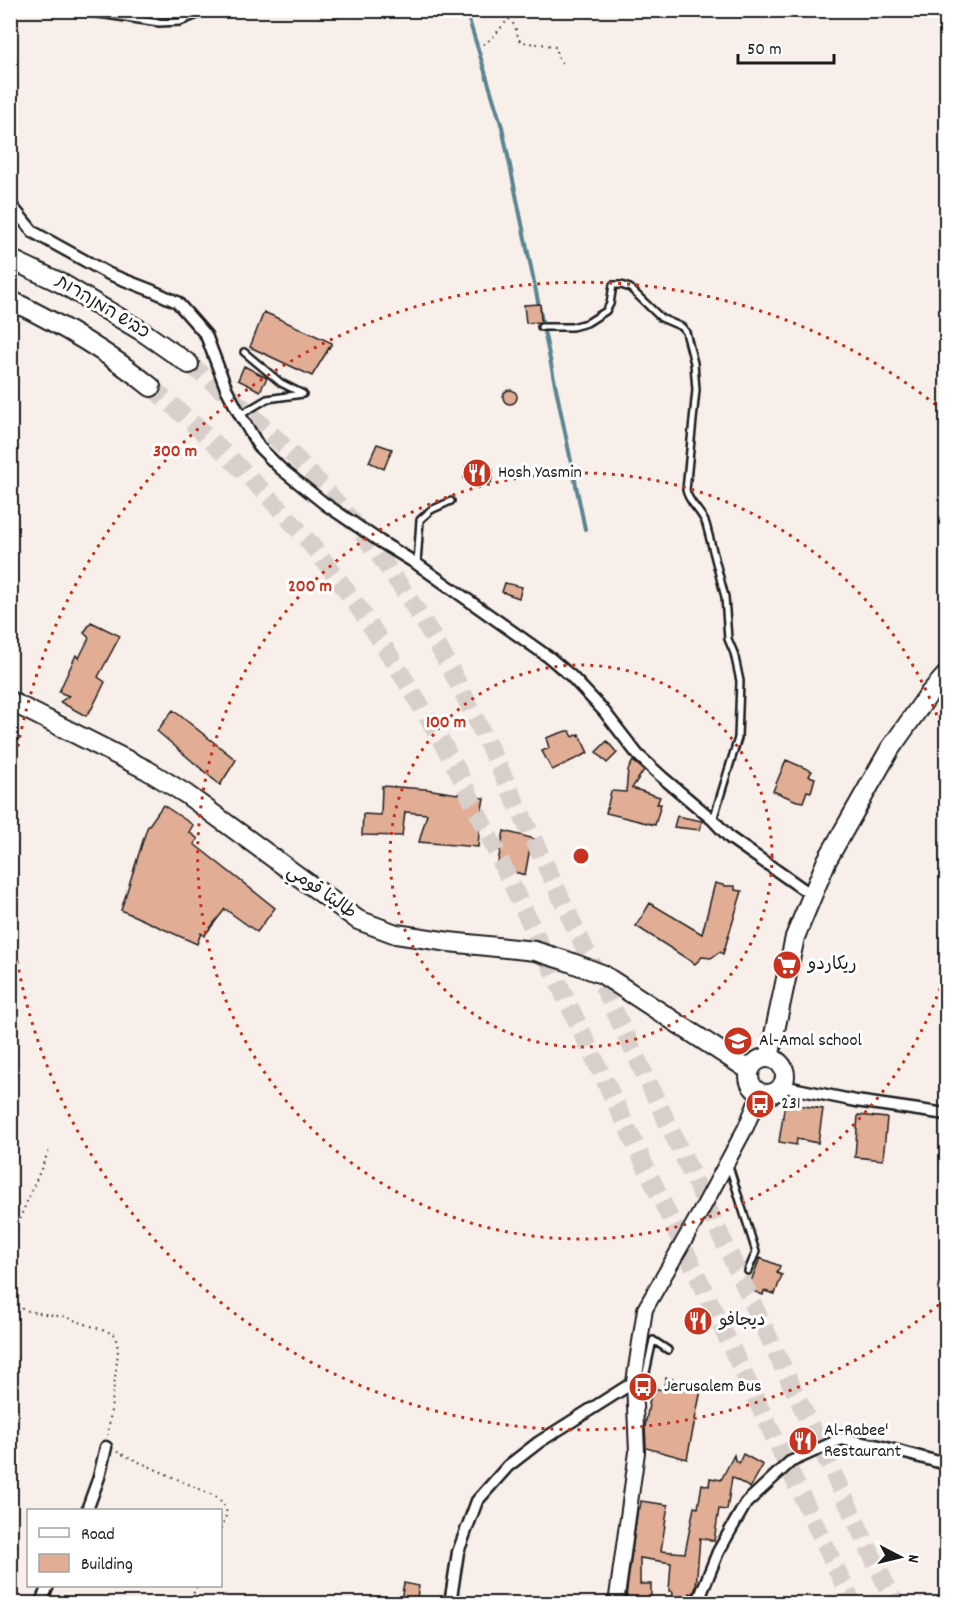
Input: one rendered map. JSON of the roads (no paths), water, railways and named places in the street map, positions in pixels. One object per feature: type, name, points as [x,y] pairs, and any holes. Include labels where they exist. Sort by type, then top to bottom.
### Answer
[{"type":"main road","name":"כביש המנהרות","points":[[10,259],[61,283],[143,332],[189,364]]},
{"type":"main road","name":"כביש המנהרות","points":[[10,300],[43,316],[121,362],[151,387]]},
{"type":"main road","points":[[769,1059],[795,937],[827,860],[890,749],[929,694],[946,675]]},
{"type":"main road","name":"طاليثا قومي","points":[[10,701],[137,765],[186,794],[358,920],[396,934],[535,951],[602,974],[749,1070]]},
{"type":"main road","points":[[769,1059],[777,1061],[784,1070],[784,1081],[782,1086],[770,1094],[760,1093],[751,1086],[749,1070],[756,1061],[769,1059]]},
{"type":"street","points":[[10,204],[33,232],[109,274],[177,302],[206,335],[226,388],[240,415],[260,447],[280,468],[325,504],[417,564],[550,658],[603,710],[638,755],[713,820],[730,838],[813,896]]},
{"type":"street","points":[[782,1086],[856,1101],[946,1115]]},
{"type":"street","points":[[616,1604],[637,1452],[634,1382],[645,1309],[727,1162],[760,1093]]},
{"type":"street","points":[[450,1604],[458,1552],[477,1502],[508,1466],[539,1442],[634,1382]]},
{"type":"street","points":[[697,1604],[718,1552],[746,1503],[790,1462],[840,1438],[946,1464]]},
{"type":"street","points":[[87,1509],[99,1477],[106,1447]]},
{"type":"street","points":[[40,1604],[48,1587]]},
{"type":"lane","points":[[10,17],[15,10]]},
{"type":"lane","points":[[62,10],[159,23],[180,22],[210,10]]},
{"type":"lane","points":[[541,327],[573,327],[587,323],[606,311],[610,304],[613,285],[621,285],[636,293],[661,318],[682,327],[686,332],[694,363],[696,390],[687,498],[706,524],[725,597],[728,639],[734,653],[740,681],[738,738],[713,820]]},
{"type":"lane","points":[[240,415],[267,399],[303,394],[281,383],[244,352]]},
{"type":"lane","points":[[417,564],[420,520],[431,510],[452,501]]},
{"type":"lane","points":[[727,1162],[756,1252],[748,1271]]},
{"type":"lane","points":[[634,1382],[645,1377],[653,1340],[669,1350]]},
{"type":"waterway","points":[[466,10],[502,127],[585,529]]},
{"type":"tunnel","points":[[189,364],[254,418],[314,477],[342,509],[393,576],[440,649],[500,769],[895,1604]]},
{"type":"tunnel","points":[[151,387],[248,476],[315,549],[368,622],[429,720],[458,771],[853,1604]]},
{"type":"place","name":"Hosh Yasmin","points":[[477,473]]},
{"type":"place","name":"ريكاردو","points":[[787,965]]},
{"type":"place","name":"Al-Amal school","points":[[738,1041]]},
{"type":"place","name":"231","points":[[760,1104]]},
{"type":"place","name":"ديجافو","points":[[698,1321]]},
{"type":"place","name":"Jerusalem Bus","points":[[643,1387]]},
{"type":"place","name":"Al-Rabee' Restaurant","points":[[803,1441]]}]
